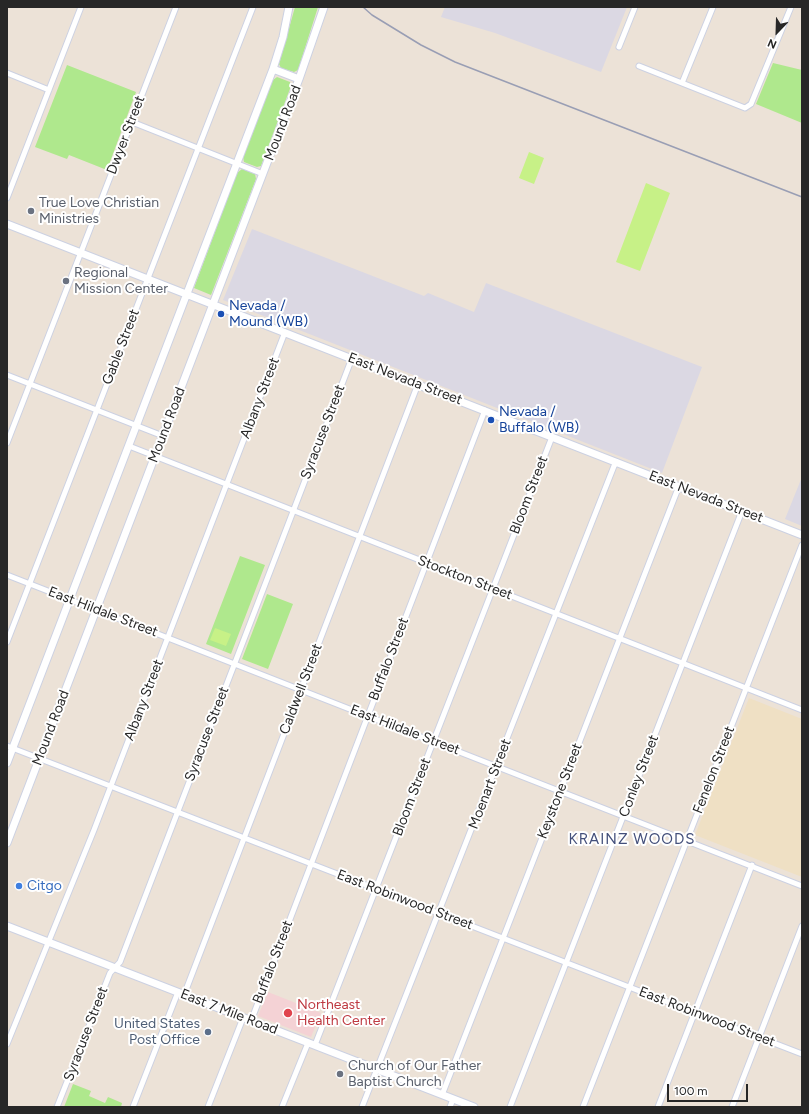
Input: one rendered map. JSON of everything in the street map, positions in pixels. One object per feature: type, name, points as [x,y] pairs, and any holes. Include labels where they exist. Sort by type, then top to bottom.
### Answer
[{"type":"main road","name":"Mound Road","points":[[7,762],[10,747],[70,600],[238,164],[282,42],[289,7]]},
{"type":"main road","name":"Mound Road","points":[[7,843],[264,174],[324,7]]},
{"type":"main road","points":[[273,69],[299,79]]},
{"type":"main road","name":"East Nevada Street","points":[[7,224],[802,535]]},
{"type":"main road","name":"East 7 Mile Road","points":[[7,926],[474,1107]]},
{"type":"street","points":[[7,198],[81,7]]},
{"type":"street","name":"Dwyer Street","points":[[7,443],[176,7]]},
{"type":"street","name":"Gable Street","points":[[7,642],[253,7]]},
{"type":"street","points":[[618,47],[635,7]]},
{"type":"street","points":[[682,83],[713,7]]},
{"type":"street","points":[[639,66],[742,108],[747,107],[751,104],[791,7]]},
{"type":"street","points":[[7,73],[49,90]]},
{"type":"street","points":[[132,122],[264,174]]},
{"type":"street","name":"Albany Street","points":[[7,1044],[111,785],[285,332]]},
{"type":"street","name":"Syracuse Street","points":[[57,1107],[110,973],[120,962],[352,358]]},
{"type":"street","points":[[7,375],[163,436]]},
{"type":"street","name":"Caldwell Street","points":[[133,1107],[244,837],[418,384]]},
{"type":"street","name":"Buffalo Street","points":[[251,1021],[485,410]]},
{"type":"street","name":"Bloom Street","points":[[315,1045],[552,437]]},
{"type":"street","name":"Stockton Street","points":[[129,446],[802,710]]},
{"type":"street","name":"Moenart Street","points":[[362,1107],[614,465],[617,462]]},
{"type":"street","name":"Keystone Street","points":[[442,1095],[679,486]]},
{"type":"street","name":"Conley Street","points":[[510,1107],[742,511]]},
{"type":"street","name":"Fenelon Street","points":[[583,1107],[802,545]]},
{"type":"street","name":"East Hildale Street","points":[[7,575],[802,886]]},
{"type":"street","name":"East Robinwood Street","points":[[10,747],[802,1054]]},
{"type":"street","points":[[658,1107],[752,866]]},
{"type":"street","points":[[732,1107],[760,1038],[802,926]]},
{"type":"street","name":"Buffalo Street","points":[[208,1107],[243,1018]]},
{"type":"street","points":[[282,1107],[308,1042]]},
{"type":"street","points":[[450,1107],[453,1099]]},
{"type":"shaded area","points":[[445,7],[627,7],[601,72],[495,33],[441,17]]},
{"type":"shaded area","points":[[252,229],[424,296],[428,293],[474,312],[486,283],[702,367],[662,473],[223,300]]},
{"type":"shaded area","points":[[802,477],[802,526],[785,519]]},
{"type":"shaded area","points":[[749,698],[802,719],[802,877],[695,835]]},
{"type":"shaded area","points":[[268,992],[321,1013],[311,1037],[258,1016]]},
{"type":"green space","points":[[295,7],[318,7],[298,70],[294,72],[281,68],[279,64]]},
{"type":"green space","points":[[773,63],[802,70],[802,123],[756,104]]},
{"type":"green space","points":[[67,65],[136,92],[107,170],[69,155],[67,159],[35,147]]},
{"type":"green space","points":[[277,77],[290,82],[291,86],[261,166],[257,167],[244,162],[243,157],[273,80]]},
{"type":"green space","points":[[529,152],[544,158],[534,184],[519,178]]},
{"type":"green space","points":[[242,169],[255,174],[256,179],[211,295],[194,288],[237,173]]},
{"type":"green space","points":[[646,183],[670,193],[640,271],[616,262]]},
{"type":"green space","points":[[240,556],[265,565],[231,654],[206,644]]},
{"type":"green space","points":[[267,594],[293,604],[268,669],[242,659]]},
{"type":"green space","points":[[215,628],[231,634],[226,646],[210,640]]},
{"type":"green space","points":[[73,1084],[91,1091],[89,1096],[105,1103],[108,1097],[122,1103],[121,1107],[64,1107]]},
{"type":"railway","points":[[363,7],[372,15],[421,45],[455,62],[802,197]]},
{"type":"place","name":"True Love Christian Ministries","points":[[31,211]]},
{"type":"place","name":"Regional Mission Center","points":[[66,281]]},
{"type":"place","name":"Nevada / Mound (WB)","points":[[221,314]]},
{"type":"place","name":"Nevada / Buffalo (WB)","points":[[491,420]]},
{"type":"place","name":"Citgo","points":[[19,886]]},
{"type":"place","name":"Northeast Health Center","points":[[288,1013]]},
{"type":"place","name":"United States Post Office","points":[[208,1032]]},
{"type":"place","name":"Church of Our Father Baptist Church","points":[[340,1074]]},
{"type":"district","name":"KRAINZ WOODS","points":[[632,840]]}]
